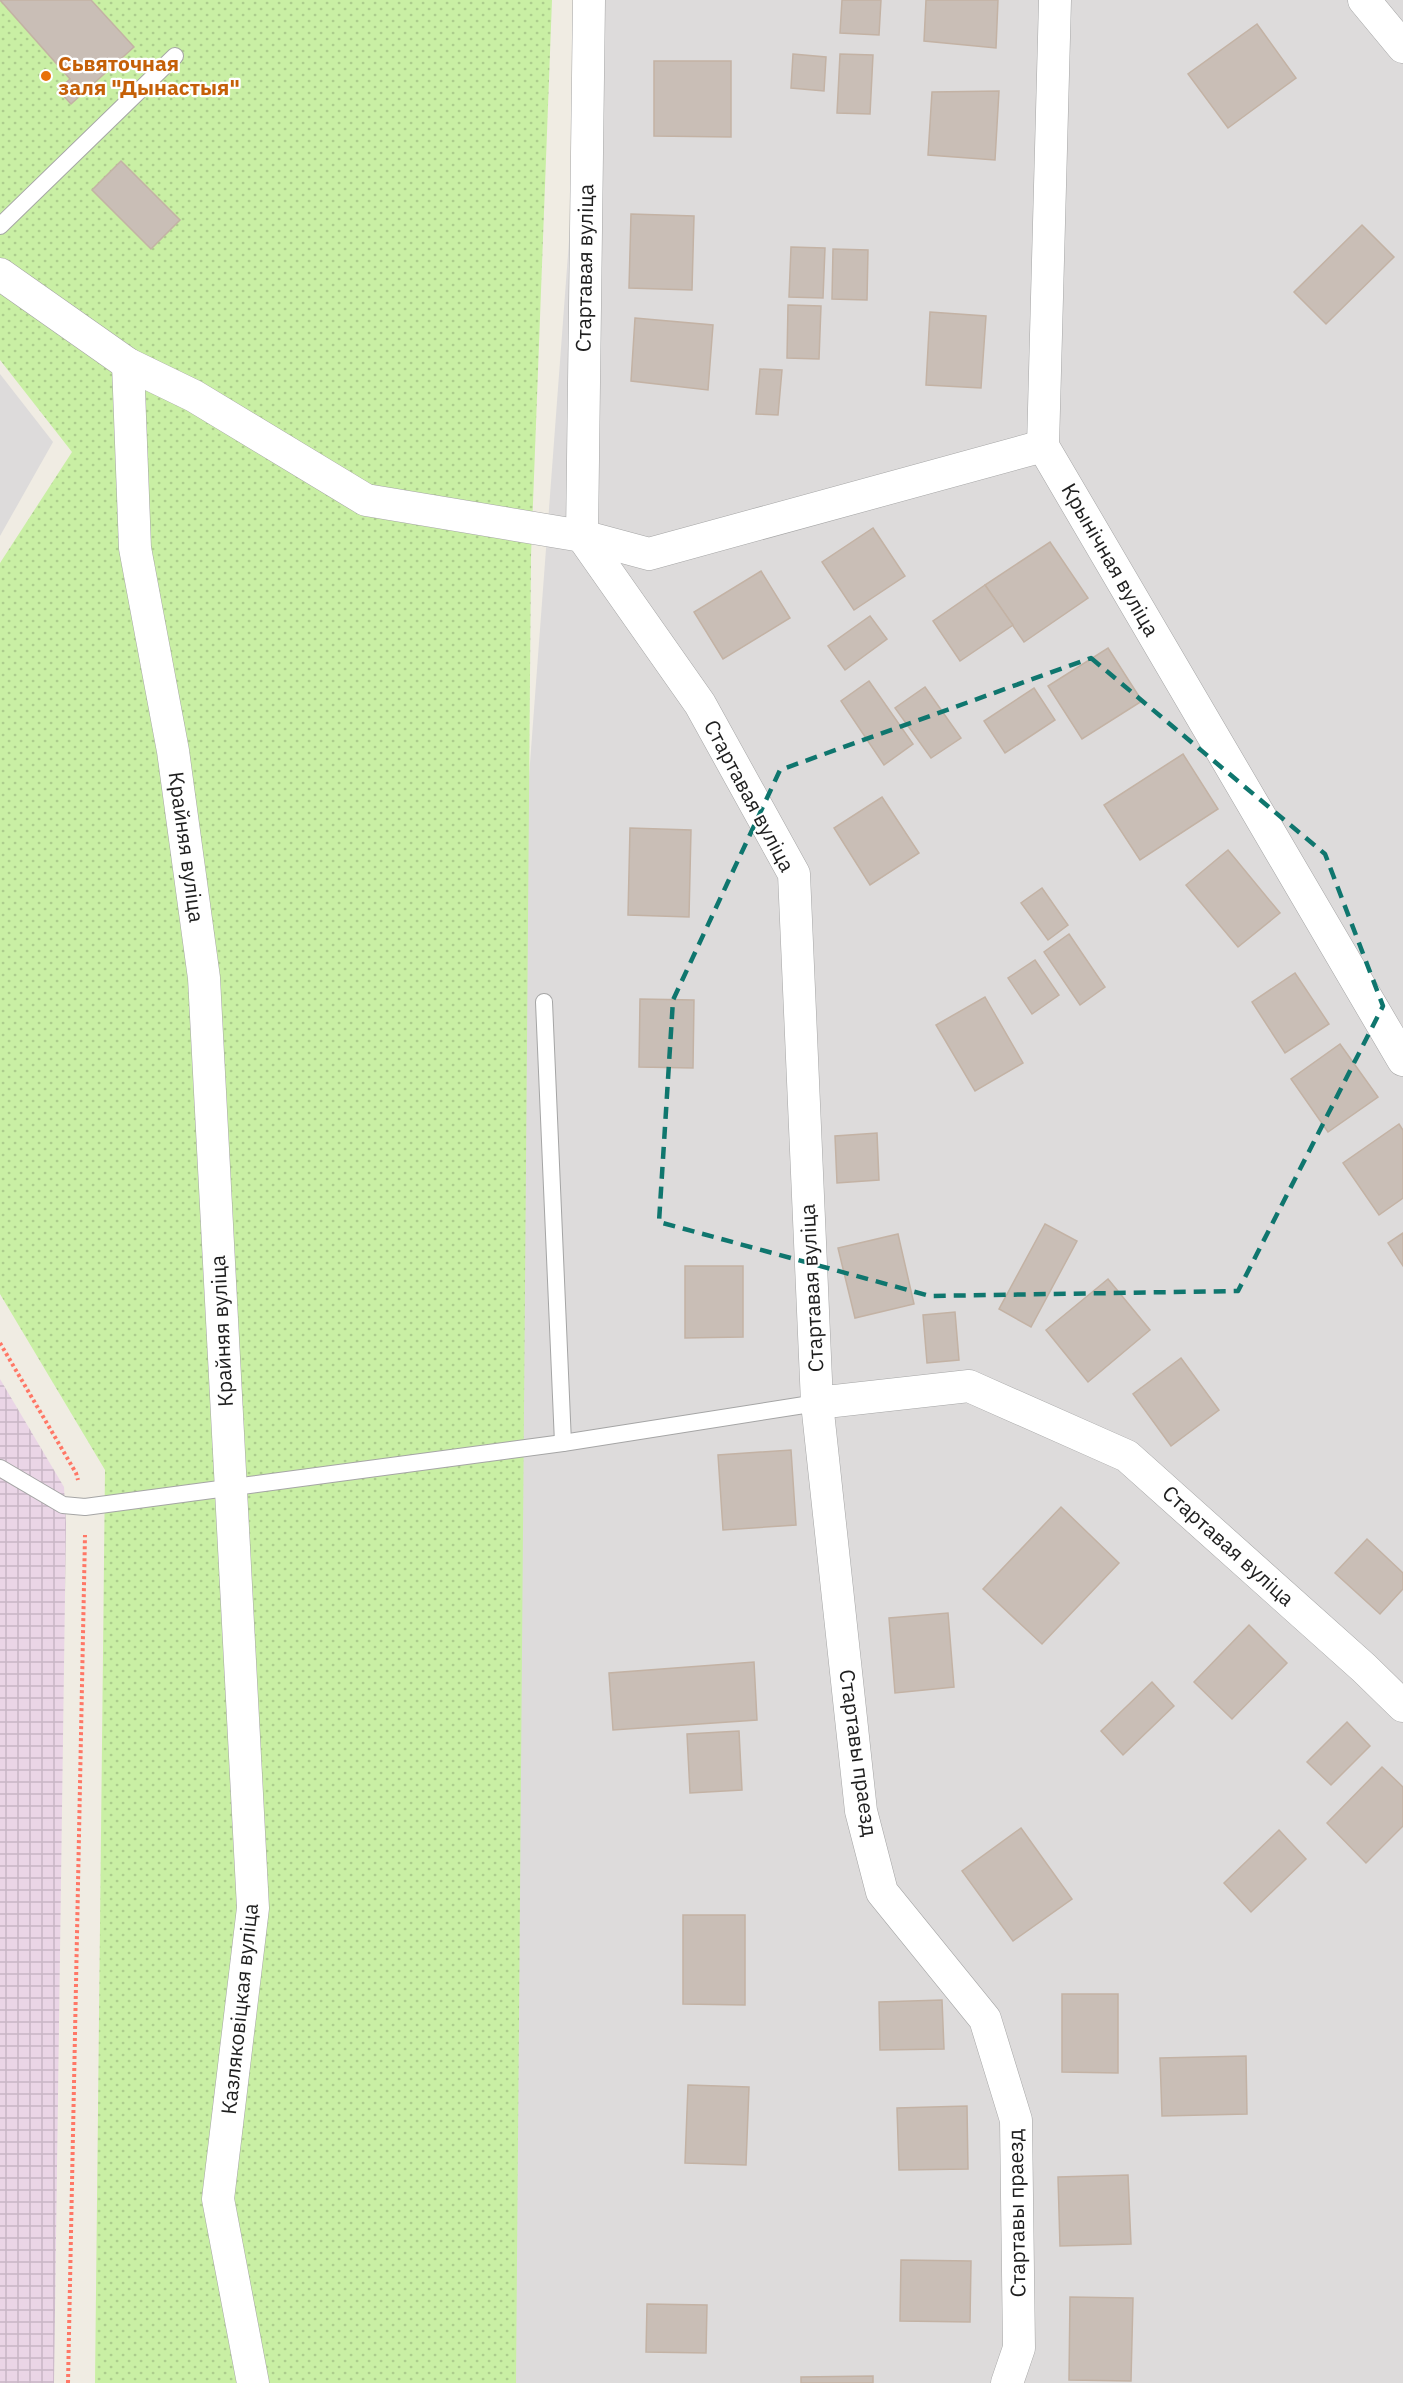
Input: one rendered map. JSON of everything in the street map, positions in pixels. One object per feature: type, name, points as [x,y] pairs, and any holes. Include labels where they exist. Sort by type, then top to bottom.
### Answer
[{"type":"street","name":"Стартавая вуліца","points":[[589,0],[582,536],[700,704],[794,874],[818,1403],[969,1386],[1127,1456],[1364,1668],[1403,1706]]},
{"type":"street","points":[[0,274],[128,364],[194,396],[366,500],[582,536],[649,554],[1043,446],[1055,0]]},
{"type":"street","points":[[1364,0],[1403,48]]},
{"type":"street","name":"Крайняя вуліца","points":[[128,364],[135,548],[172,751],[204,978],[230,1488]]},
{"type":"street","name":"Крынічная вуліца","points":[[1043,446],[1403,1060]]},
{"type":"street","name":"Стартавы праезд","points":[[818,1403],[861,1812],[882,1892],[985,2019],[1016,2120],[1019,2348],[1007,2383]]},
{"type":"street","name":"Казляковіцкая вуліца","points":[[230,1488],[253,1908],[218,2199],[253,2383]]},
{"type":"lane","points":[[0,226],[175,56]]},
{"type":"lane","points":[[544,1002],[563,1443]]},
{"type":"lane","points":[[0,1468],[63,1505],[85,1507],[563,1443],[818,1403]]},
{"type":"path","points":[[0,1343],[76,1473],[85,1507],[68,2383]]},
{"type":"highlighted area","points":[[1091,658],[1325,854],[1383,1006],[1238,1291],[930,1296],[659,1222],[673,1000],[780,770]]},
{"type":"shaded area","points":[[587,0],[1403,0],[1403,2383],[409,2383]]},
{"type":"shaded area","points":[[0,374],[53,442],[0,536]]},
{"type":"shaded area","points":[[0,1379],[64,1487],[66,1523],[54,2383],[0,2383]]},
{"type":"green space","points":[[0,0],[552,0],[531,556],[516,2383],[95,2383],[105,1470],[0,1294],[0,563],[72,452],[0,360]]},
{"type":"building","points":[[0,0],[91,0],[134,47],[71,104],[58,90],[70,79]]},
{"type":"building","points":[[842,0],[881,0],[879,35],[840,33]]},
{"type":"building","points":[[926,0],[998,0],[996,48],[924,41]]},
{"type":"building","points":[[1257,24],[1296,78],[1228,128],[1188,74]]},
{"type":"building","points":[[793,54],[826,57],[824,91],[791,88]]},
{"type":"building","points":[[840,54],[873,55],[870,114],[837,113]]},
{"type":"building","points":[[654,61],[731,61],[731,137],[654,136]]},
{"type":"building","points":[[999,91],[995,160],[928,155],[932,92]]},
{"type":"building","points":[[121,161],[180,220],[151,249],[92,190]]},
{"type":"building","points":[[631,214],[694,216],[692,290],[629,288]]},
{"type":"building","points":[[1362,225],[1394,257],[1326,324],[1294,292]]},
{"type":"building","points":[[791,247],[825,248],[823,298],[789,297]]},
{"type":"building","points":[[833,249],[868,250],[867,300],[832,299]]},
{"type":"building","points":[[788,305],[821,306],[819,359],[787,358]]},
{"type":"building","points":[[930,312],[986,316],[981,388],[926,385]]},
{"type":"building","points":[[635,318],[713,325],[708,390],[631,381]]},
{"type":"building","points":[[760,369],[782,370],[778,415],[756,414]]},
{"type":"building","points":[[873,528],[905,576],[854,610],[822,562]]},
{"type":"building","points":[[1050,542],[1088,598],[1024,642],[985,585]]},
{"type":"building","points":[[761,571],[790,618],[723,659],[694,612]]},
{"type":"building","points":[[985,585],[1013,625],[960,661],[933,621]]},
{"type":"building","points":[[870,616],[887,639],[845,670],[828,646]]},
{"type":"building","points":[[1108,648],[1142,701],[1082,739],[1048,686]]},
{"type":"building","points":[[869,681],[913,744],[884,765],[841,701]]},
{"type":"building","points":[[925,687],[961,738],[931,758],[895,708]]},
{"type":"building","points":[[1034,688],[1055,720],[1005,753],[984,721]]},
{"type":"building","points":[[1183,754],[1218,809],[1140,860],[1104,805]]},
{"type":"building","points":[[882,797],[919,853],[870,885],[834,828]]},
{"type":"building","points":[[630,828],[691,830],[689,917],[628,915]]},
{"type":"building","points":[[1228,850],[1280,913],[1238,947],[1186,885]]},
{"type":"building","points":[[1042,888],[1068,925],[1048,940],[1021,903]]},
{"type":"building","points":[[1069,934],[1105,987],[1080,1005],[1044,952]]},
{"type":"building","points":[[1035,960],[1059,995],[1032,1014],[1008,978]]},
{"type":"building","points":[[1295,973],[1329,1024],[1285,1053],[1252,1002]]},
{"type":"building","points":[[985,997],[1023,1063],[975,1091],[936,1025]]},
{"type":"building","points":[[640,999],[694,1000],[693,1068],[639,1067]]},
{"type":"building","points":[[1340,1044],[1378,1097],[1328,1132],[1291,1079]]},
{"type":"building","points":[[1399,1124],[1403,1130],[1403,1198],[1379,1215],[1343,1163]]},
{"type":"building","points":[[877,1133],[879,1180],[837,1183],[835,1136]]},
{"type":"building","points":[[1045,1224],[1077,1241],[1031,1327],[999,1309]]},
{"type":"building","points":[[1403,1233],[1403,1266],[1388,1243]]},
{"type":"building","points":[[898,1234],[914,1304],[855,1318],[838,1248]]},
{"type":"building","points":[[685,1266],[743,1266],[743,1337],[685,1338]]},
{"type":"building","points":[[1108,1279],[1150,1330],[1088,1382],[1046,1330]]},
{"type":"building","points":[[955,1312],[959,1360],[927,1363],[923,1315]]},
{"type":"building","points":[[1181,1358],[1219,1410],[1171,1446],[1133,1394]]},
{"type":"building","points":[[791,1450],[796,1525],[723,1530],[718,1455]]},
{"type":"building","points":[[1061,1507],[1119,1563],[1042,1644],[983,1589]]},
{"type":"building","points":[[1367,1539],[1403,1573],[1403,1589],[1380,1614],[1335,1573]]},
{"type":"building","points":[[948,1613],[954,1687],[895,1693],[889,1618]]},
{"type":"building","points":[[1249,1625],[1287,1663],[1232,1719],[1194,1682]]},
{"type":"building","points":[[754,1662],[757,1720],[613,1730],[609,1673]]},
{"type":"building","points":[[1152,1682],[1174,1706],[1123,1755],[1101,1731]]},
{"type":"building","points":[[1347,1722],[1370,1746],[1331,1785],[1307,1762]]},
{"type":"building","points":[[739,1731],[742,1790],[690,1793],[687,1734]]},
{"type":"building","points":[[1382,1767],[1403,1787],[1403,1826],[1366,1863],[1327,1823]]},
{"type":"building","points":[[1021,1828],[1072,1899],[1013,1941],[962,1871]]},
{"type":"building","points":[[1279,1830],[1306,1859],[1251,1912],[1224,1883]]},
{"type":"building","points":[[683,1915],[745,1915],[745,2005],[683,2004]]},
{"type":"building","points":[[1062,1994],[1118,1994],[1118,2073],[1062,2072]]},
{"type":"building","points":[[942,2000],[944,2049],[880,2050],[879,2002]]},
{"type":"building","points":[[1246,2056],[1247,2114],[1162,2116],[1160,2058]]},
{"type":"building","points":[[688,2085],[749,2087],[746,2165],[685,2163]]},
{"type":"building","points":[[967,2106],[968,2169],[899,2170],[897,2108]]},
{"type":"building","points":[[1128,2175],[1131,2244],[1060,2246],[1058,2177]]},
{"type":"building","points":[[901,2260],[971,2261],[970,2322],[900,2321]]},
{"type":"building","points":[[1070,2297],[1133,2298],[1131,2381],[1069,2380]]},
{"type":"building","points":[[647,2304],[707,2305],[706,2353],[646,2352]]},
{"type":"building","points":[[873,2376],[873,2383],[801,2383],[801,2377]]},
{"type":"place","name":"Сьвяточная заля \"Дынастыя\"","points":[[46,76]]}]
